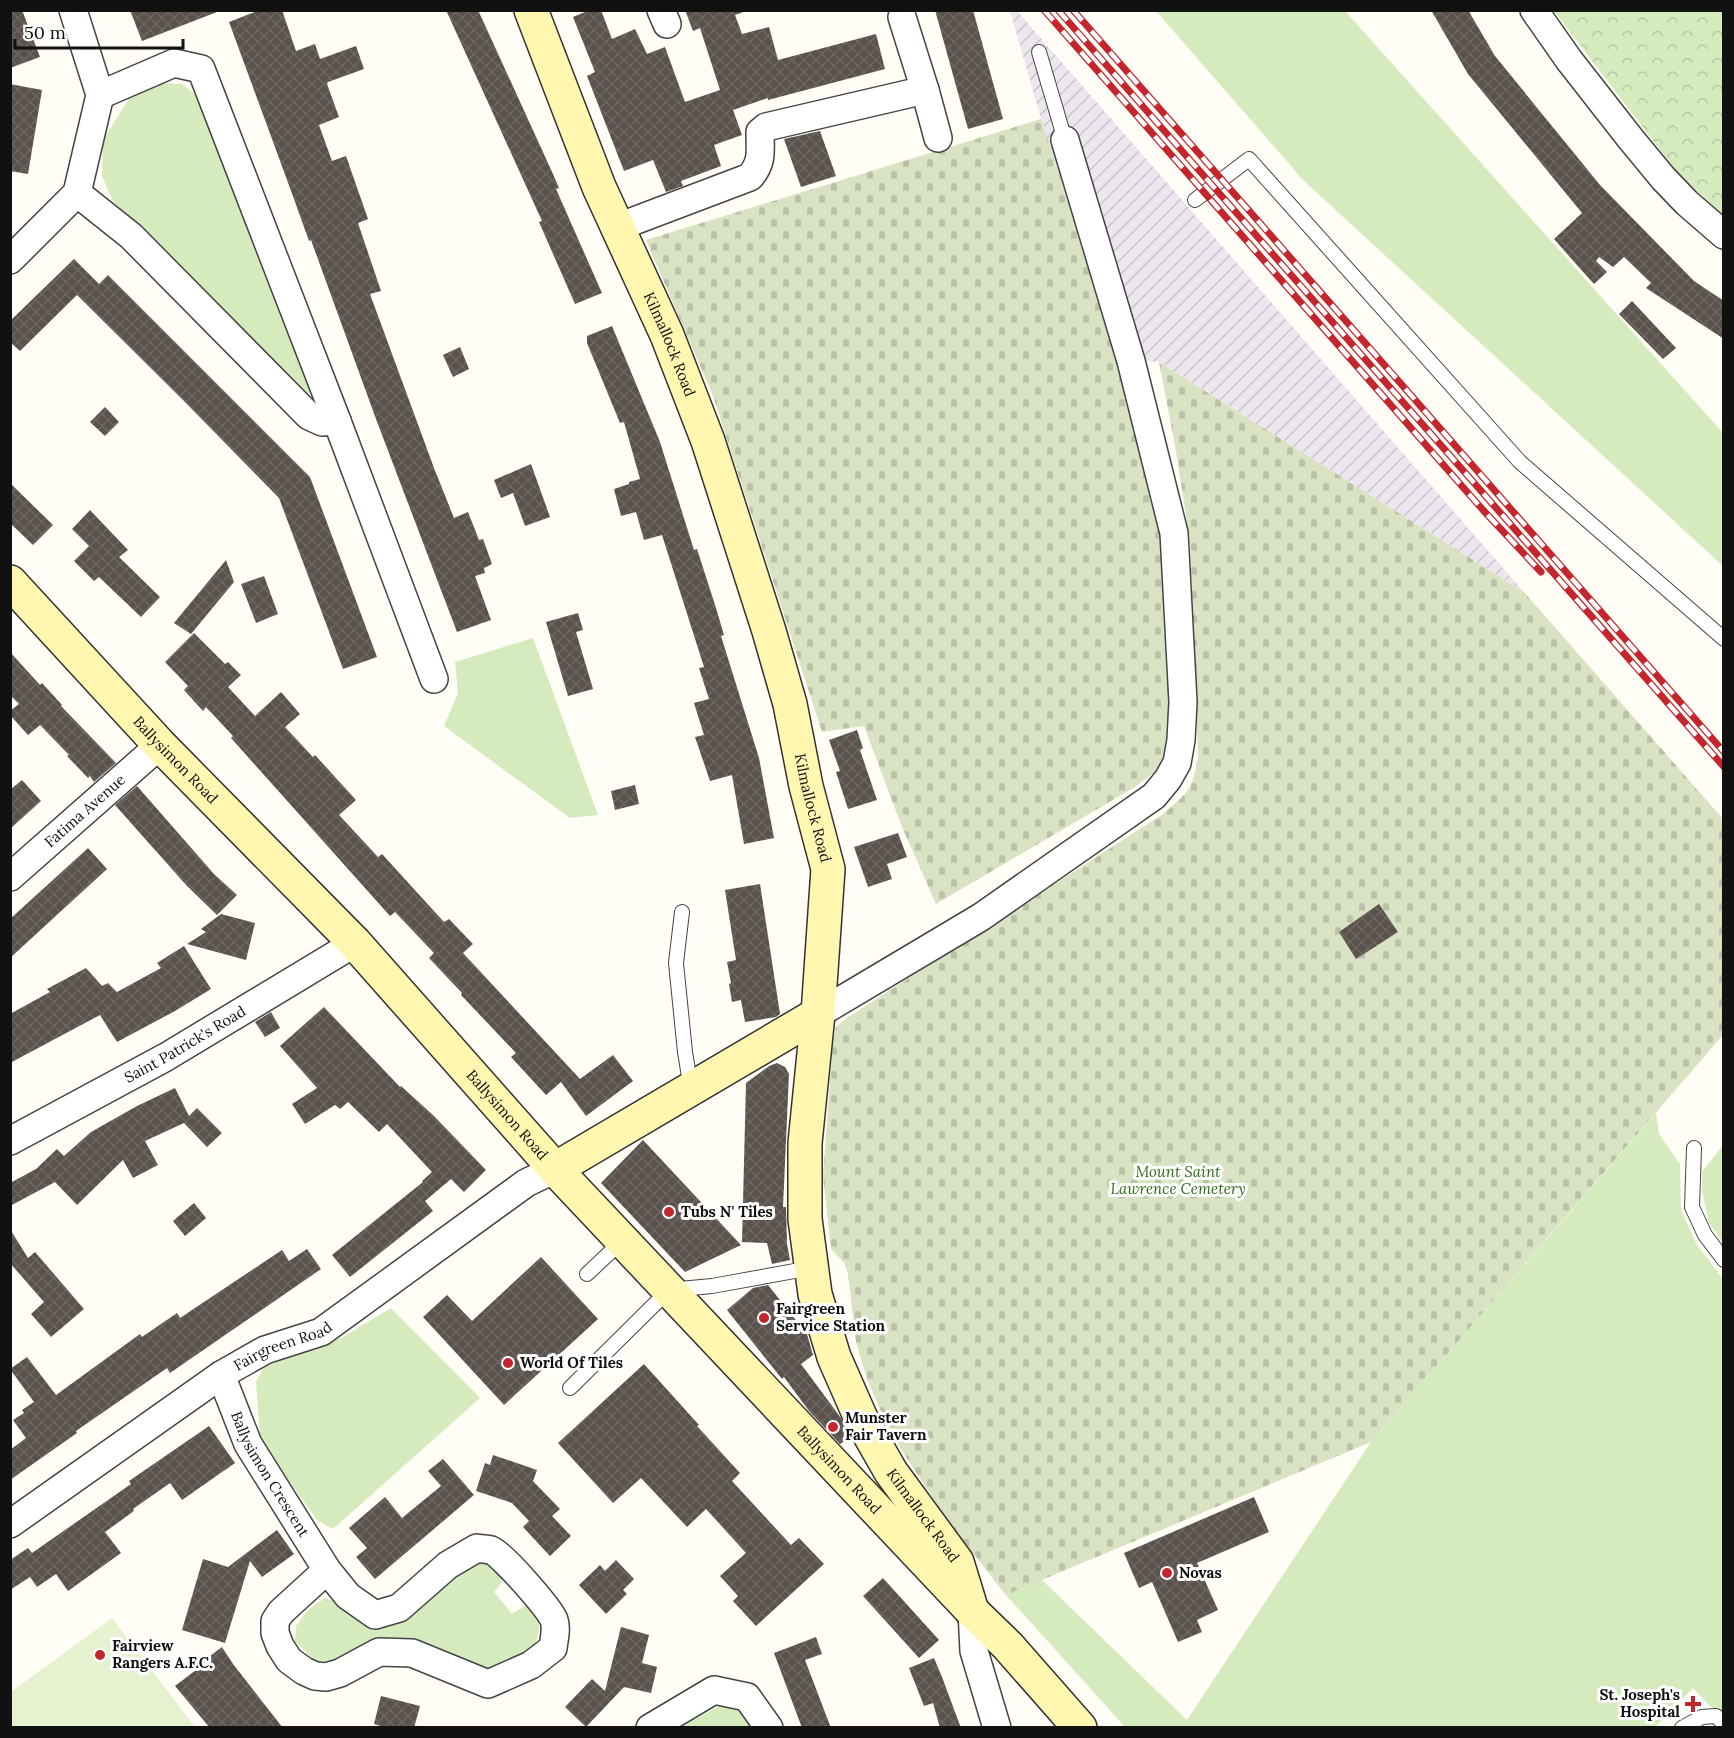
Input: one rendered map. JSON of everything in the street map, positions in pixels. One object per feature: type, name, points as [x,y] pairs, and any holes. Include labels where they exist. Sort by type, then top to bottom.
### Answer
[{"type":"street","points":[[10,260],[77,193],[100,95],[73,10]]},
{"type":"street","name":"Kilmallock Road","points":[[531,10],[599,187],[667,334],[708,441],[790,704],[806,786],[828,869],[818,1014],[805,1143],[805,1219],[815,1294],[834,1357],[863,1423],[891,1472],[957,1562],[972,1611]]},
{"type":"street","points":[[1534,10],[1569,60],[1643,154],[1687,203],[1724,235]]},
{"type":"street","points":[[902,17],[926,90],[938,138]]},
{"type":"street","points":[[100,95],[174,63],[201,69],[434,679]]},
{"type":"street","points":[[618,228],[750,177],[758,168],[761,154],[760,132],[766,127],[926,90]]},
{"type":"street","points":[[555,1169],[981,917],[1154,796],[1177,763],[1183,702],[1174,533],[1131,361],[1065,140]]},
{"type":"street","points":[[77,193],[131,236],[309,416],[322,422],[337,421]]},
{"type":"street","name":"Ballysimon Road","points":[[15,596],[355,943],[555,1169],[972,1611],[1008,1646],[1080,1728]]},
{"type":"street","name":"Fatima Avenue","points":[[10,877],[160,745]]},
{"type":"street","name":"Saint Patrick's Road","points":[[10,1141],[166,1057],[355,943]]},
{"type":"street","name":"Fairgreen Road","points":[[10,1524],[221,1375],[265,1350],[321,1332],[526,1183],[555,1169]]},
{"type":"street","name":"Ballysimon Crescent","points":[[221,1375],[248,1444],[327,1570],[348,1596],[375,1615],[399,1608],[447,1565],[477,1548],[492,1551],[547,1608],[554,1621],[553,1648],[531,1665],[488,1683],[412,1653],[379,1652],[340,1673],[326,1677],[315,1676],[289,1660],[275,1633],[275,1622],[281,1612],[327,1570]]},
{"type":"street","points":[[972,1611],[974,1651],[997,1728]]},
{"type":"street","points":[[650,1728],[714,1689],[747,1697],[770,1728]]},
{"type":"lane","points":[[1039,52],[1065,140]]},
{"type":"lane","points":[[1195,200],[1249,159],[1520,462],[1724,639]]},
{"type":"lane","points":[[682,912],[676,963],[691,1089]]},
{"type":"lane","points":[[1694,1148],[1692,1207],[1705,1235],[1724,1260]]},
{"type":"lane","points":[[586,1274],[622,1240]]},
{"type":"lane","points":[[570,1388],[669,1290],[712,1286],[811,1268]]},
{"type":"lane","points":[[1682,1728],[1702,1717],[1716,1716],[1724,1724]]},
{"type":"shaded area","points":[[1010,11],[1017,11],[1524,592],[1159,362],[1120,358],[1041,119]]},
{"type":"green space","points":[[1156,11],[1345,11],[1723,433],[1723,566],[1303,180]]},
{"type":"green space","points":[[1554,11],[1723,11],[1723,215],[1677,172]]},
{"type":"green space","points":[[157,83],[182,84],[199,97],[312,390],[305,396],[112,200],[102,176],[103,140],[130,97]]},
{"type":"green space","points":[[1041,119],[1120,358],[1162,537],[1171,697],[1164,765],[1135,787],[936,904],[902,827],[864,726],[822,732],[713,396],[646,240]]},
{"type":"green space","name":"Mount Saint Lawrence Cemetery","points":[[1159,362],[1524,592],[1723,819],[1723,1035],[1371,1442],[1006,1595],[947,1520],[897,1443],[867,1379],[856,1342],[848,1274],[845,1264],[831,1249],[823,1176],[833,1041],[836,1027],[847,1018],[1163,814],[1184,795],[1191,784],[1198,757],[1190,541]]},
{"type":"green space","points":[[533,638],[598,815],[570,818],[444,726],[458,693],[455,662]]},
{"type":"green space","points":[[1656,1113],[1659,1134],[1680,1164],[1681,1210],[1697,1245],[1723,1279],[1723,1720],[1693,1688],[1655,1727],[1125,1727],[1006,1595],[1041,1579],[1187,1720],[1371,1442]]},
{"type":"green space","points":[[1723,1145],[1723,1242],[1709,1223],[1702,1191],[1702,1172]]},
{"type":"green space","points":[[391,1308],[480,1398],[333,1529],[317,1520],[260,1435],[256,1382],[264,1367],[287,1355],[343,1337]]},
{"type":"green space","points":[[475,1559],[487,1563],[502,1575],[502,1582],[494,1592],[512,1614],[526,1605],[538,1620],[539,1631],[535,1645],[523,1654],[483,1670],[406,1640],[333,1665],[317,1664],[295,1641],[296,1626],[309,1609],[325,1598],[336,1602],[357,1620],[381,1626]]},
{"type":"green space","name":"Fairview Rangers A.F.C.","points":[[112,1618],[195,1727],[11,1727],[11,1692]]},
{"type":"green space","points":[[724,1704],[740,1708],[761,1728],[677,1728]]},
{"type":"building","points":[[10,10],[22,10],[40,57],[10,68]]},
{"type":"building","points":[[130,10],[217,10],[217,12],[142,41]]},
{"type":"building","points":[[260,10],[282,10],[296,51],[315,44],[320,59],[356,46],[364,69],[328,82],[339,117],[319,125],[332,161],[346,156],[368,219],[358,223],[381,291],[370,294],[434,468],[454,518],[468,512],[479,540],[483,539],[492,564],[484,568],[485,573],[475,576],[491,620],[457,632],[229,22]]},
{"type":"building","points":[[446,10],[478,10],[553,174],[559,188],[556,189],[602,293],[575,304],[539,222],[542,221]]},
{"type":"building","points":[[590,10],[601,10],[612,39],[635,29],[647,54],[665,47],[685,102],[720,90],[700,28],[693,31],[685,10],[743,10],[735,15],[742,34],[769,27],[778,60],[876,34],[885,69],[768,100],[768,98],[733,110],[742,135],[714,145],[721,166],[681,181],[683,186],[666,192],[653,160],[624,171],[587,76],[595,72],[573,17]]},
{"type":"building","points":[[935,10],[973,10],[1003,119],[968,129]]},
{"type":"building","points":[[1431,10],[1468,10],[1495,56],[1600,185],[1694,281],[1724,301],[1724,339],[1646,288],[1651,283],[1624,257],[1613,267],[1599,257],[1596,261],[1607,272],[1594,284],[1576,264],[1554,239],[1582,213],[1468,74]]},
{"type":"building","points":[[10,84],[42,90],[28,174],[10,171]]},
{"type":"building","points":[[820,131],[836,176],[801,187],[784,139]]},
{"type":"building","points":[[74,259],[99,284],[108,275],[310,477],[377,657],[343,669],[279,498],[77,295],[20,351],[10,342],[10,321]]},
{"type":"building","points":[[1632,301],[1676,348],[1663,359],[1619,314]]},
{"type":"building","points":[[612,326],[660,442],[694,550],[697,549],[716,608],[724,635],[721,636],[759,758],[774,838],[744,844],[732,775],[710,781],[695,737],[704,735],[694,703],[709,699],[699,668],[704,667],[662,535],[644,540],[636,512],[621,516],[614,489],[640,479],[624,422],[620,423],[587,343],[587,336]]},
{"type":"building","points":[[460,347],[469,369],[453,377],[443,355]]},
{"type":"building","points":[[105,407],[119,422],[105,436],[90,422]]},
{"type":"building","points":[[531,464],[550,517],[525,526],[513,493],[501,498],[494,480]]},
{"type":"building","points":[[10,483],[53,525],[33,545],[10,523]]},
{"type":"building","points":[[90,510],[128,550],[119,557],[160,597],[141,617],[99,577],[94,581],[74,561],[89,546],[72,529]]},
{"type":"building","points":[[226,560],[234,582],[191,634],[174,623]]},
{"type":"building","points":[[264,576],[278,614],[256,623],[241,584]]},
{"type":"building","points":[[578,613],[583,630],[576,632],[593,689],[568,696],[546,622]]},
{"type":"building","points":[[194,633],[225,664],[228,662],[241,675],[228,687],[255,716],[281,692],[300,714],[285,727],[313,757],[315,755],[356,800],[339,815],[378,857],[382,854],[444,922],[449,919],[473,944],[463,953],[580,1079],[613,1055],[633,1081],[586,1116],[561,1082],[546,1095],[511,1057],[516,1053],[429,958],[434,953],[395,912],[390,916],[231,738],[233,736],[206,707],[203,711],[184,690],[188,686],[165,662]]},
{"type":"building","points":[[10,652],[116,763],[94,782],[40,725],[28,735],[10,715],[10,711],[19,704],[10,695]]},
{"type":"building","points":[[857,730],[863,748],[860,750],[877,800],[848,809],[836,772],[840,771],[829,740]]},
{"type":"building","points":[[22,780],[41,801],[10,829],[10,790]]},
{"type":"building","points":[[635,785],[639,804],[615,810],[611,791]]},
{"type":"building","points":[[137,786],[214,874],[237,895],[217,915],[187,886],[115,805]]},
{"type":"building","points":[[898,833],[907,857],[887,864],[892,879],[868,887],[854,847]]},
{"type":"building","points":[[88,848],[107,869],[10,958],[10,919]]},
{"type":"building","points":[[760,884],[780,1014],[776,1017],[745,1022],[741,1000],[732,1002],[729,984],[731,983],[727,962],[736,960],[725,890]]},
{"type":"building","points":[[1379,904],[1398,932],[1356,959],[1339,932]]},
{"type":"building","points":[[221,914],[255,923],[246,960],[187,944],[206,932],[201,929]]},
{"type":"building","points":[[184,946],[211,989],[117,1042],[100,1015],[10,1063],[10,1014],[50,992],[47,989],[86,968],[102,986],[108,983],[117,992],[161,968],[157,963]]},
{"type":"building","points":[[324,1007],[400,1087],[434,1116],[486,1170],[464,1192],[451,1179],[425,1201],[433,1211],[350,1277],[332,1255],[423,1182],[432,1172],[387,1124],[379,1132],[348,1102],[340,1109],[335,1105],[305,1124],[292,1104],[317,1088],[280,1046]]},
{"type":"building","points":[[271,1012],[280,1028],[265,1037],[255,1022]]},
{"type":"building","points":[[777,1063],[785,1067],[789,1074],[783,1207],[786,1207],[790,1260],[772,1264],[767,1243],[742,1242],[746,1083],[769,1066]]},
{"type":"building","points":[[175,1088],[189,1116],[197,1108],[222,1133],[207,1147],[184,1123],[145,1141],[158,1165],[133,1178],[123,1160],[77,1205],[55,1182],[10,1206],[10,1183],[36,1169],[57,1149],[64,1156],[91,1132]]},
{"type":"building","name":"Tubs N' Tiles","points":[[643,1140],[741,1245],[685,1272],[601,1183]]},
{"type":"building","points":[[194,1203],[206,1218],[185,1236],[173,1221]]},
{"type":"building","points":[[10,1229],[28,1258],[35,1252],[84,1309],[51,1337],[31,1314],[44,1302],[10,1263]]},
{"type":"building","points":[[307,1249],[321,1269],[170,1373],[167,1368],[10,1480],[10,1450],[26,1438],[13,1420],[24,1413],[22,1410],[34,1402],[10,1369],[27,1357],[56,1395],[140,1334],[142,1337],[177,1313],[180,1318],[282,1250],[289,1261]]},
{"type":"building","name":"World Of Tiles","points":[[541,1257],[598,1319],[504,1405],[423,1317],[447,1295],[472,1321]]},
{"type":"building","points":[[768,1285],[807,1334],[813,1355],[801,1364],[841,1418],[850,1438],[840,1444],[809,1411],[784,1377],[782,1379],[727,1310],[753,1288]]},
{"type":"building","points":[[644,1364],[740,1473],[732,1481],[791,1545],[799,1538],[824,1564],[756,1626],[733,1601],[738,1596],[720,1576],[746,1553],[706,1509],[687,1527],[641,1478],[613,1503],[558,1443]]},
{"type":"building","points":[[209,1426],[235,1463],[182,1500],[170,1483],[133,1509],[134,1511],[105,1532],[121,1553],[68,1591],[56,1574],[37,1587],[30,1577],[10,1590],[10,1560],[28,1548],[32,1553],[131,1484],[129,1481]]},
{"type":"building","points":[[493,1455],[537,1470],[533,1481],[560,1509],[552,1516],[571,1536],[550,1556],[523,1527],[529,1521],[512,1503],[476,1491],[485,1463],[490,1465]]},
{"type":"building","points":[[443,1459],[474,1495],[375,1579],[356,1557],[367,1548],[349,1528],[385,1497],[402,1518],[441,1486],[428,1471]]},
{"type":"building","name":"Novas","points":[[1254,1497],[1269,1532],[1197,1563],[1218,1610],[1197,1620],[1202,1632],[1178,1642],[1152,1582],[1139,1588],[1124,1553]]},
{"type":"building","points":[[277,1530],[294,1554],[262,1577],[250,1561],[225,1643],[182,1630],[203,1559],[228,1567]]},
{"type":"building","points":[[616,1560],[634,1579],[623,1590],[627,1594],[606,1614],[579,1585],[600,1565],[605,1571]]},
{"type":"building","points":[[883,1578],[939,1640],[919,1658],[863,1596]]},
{"type":"building","points":[[621,1627],[649,1635],[642,1663],[657,1667],[651,1693],[624,1687],[586,1727],[565,1707],[592,1679],[605,1691]]},
{"type":"building","points":[[816,1637],[822,1654],[805,1660],[831,1728],[802,1728],[774,1653]]},
{"type":"building","points":[[222,1647],[283,1728],[210,1728],[175,1686]]},
{"type":"building","points":[[934,1658],[961,1728],[940,1728],[933,1703],[924,1706],[909,1668]]},
{"type":"building","points":[[381,1696],[420,1706],[414,1728],[387,1728],[374,1724]]},
{"type":"railway","points":[[1044,10],[1483,510],[1541,572]]},
{"type":"railway","points":[[1058,10],[1724,767]]},
{"type":"railway","points":[[1073,10],[1724,752]]},
{"type":"place","name":"Tubs N' Tiles","points":[[669,1212]]},
{"type":"place","name":"Fairgreen Service Station","points":[[764,1318]]},
{"type":"place","name":"World Of Tiles","points":[[508,1363]]},
{"type":"place","name":"Munster Fair Tavern","points":[[833,1427]]},
{"type":"place","name":"Novas","points":[[1167,1573]]},
{"type":"place","name":"Fairview Rangers A.F.C.","points":[[100,1655]]},
{"type":"place","name":"St. Joseph's Hospital","points":[[1693,1704]]}]
